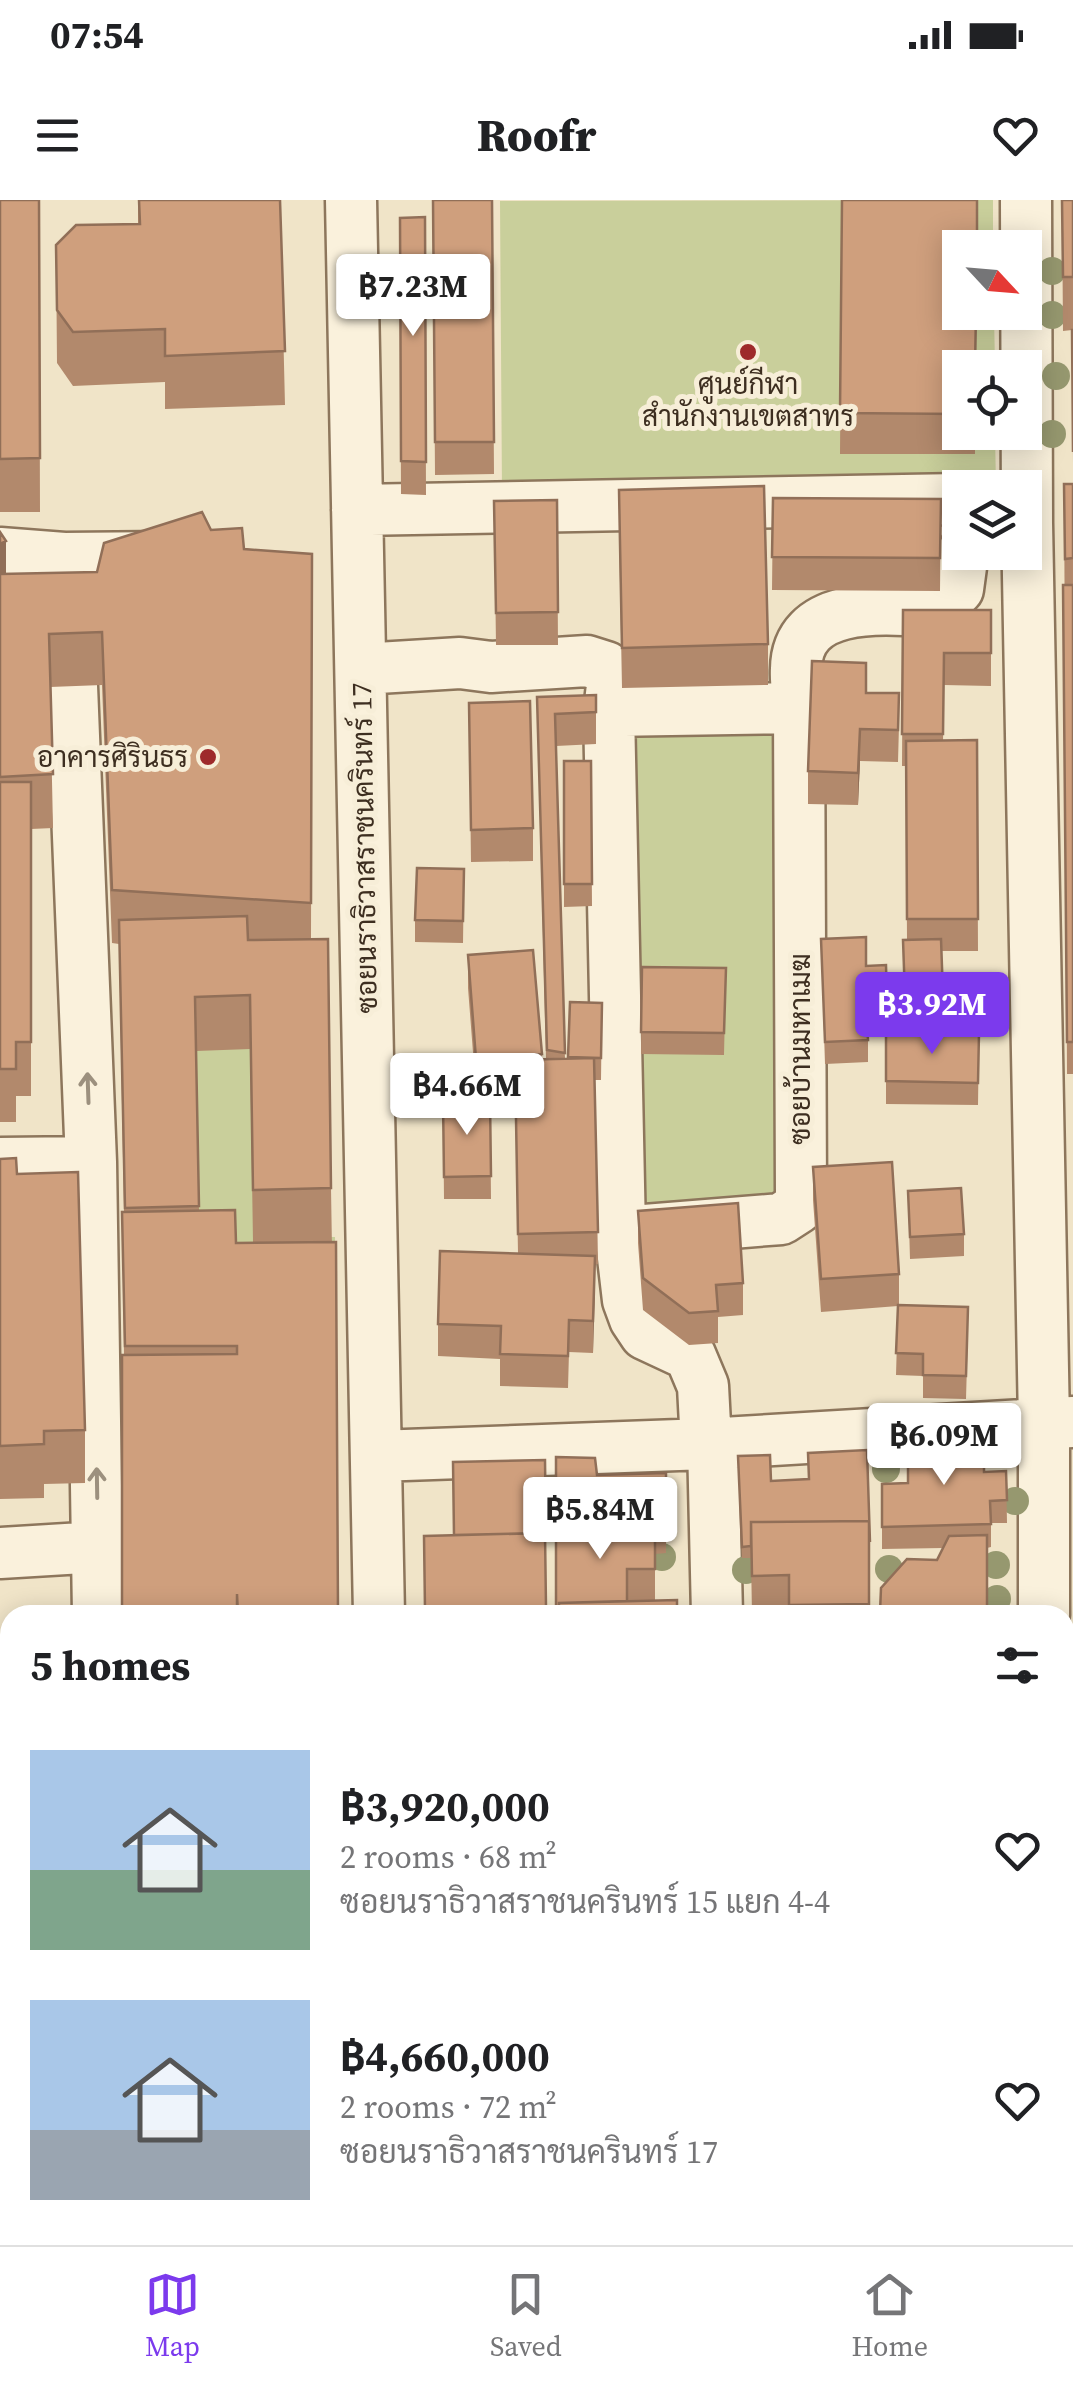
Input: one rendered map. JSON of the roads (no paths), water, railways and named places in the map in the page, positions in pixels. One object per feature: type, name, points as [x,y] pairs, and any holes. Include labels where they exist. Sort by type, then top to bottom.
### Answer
[{"type":"street","name":"ซอยนราธิวาสราชนครินทร์ 17","points":[[351,200],[345,543],[361,669],[379,1605]]},
{"type":"street","points":[[1026,200],[1040,470]]},
{"type":"street","points":[[1042,498],[1059,1422],[1045,1605]]},
{"type":"street","points":[[345,543],[942,500]]},
{"type":"street","points":[[0,554],[209,558]]},
{"type":"street","points":[[64,558],[67,609]]},
{"type":"street","name":"ซอยบ้านมหาเมฆ","points":[[620,1232],[781,1219],[798,1208],[799,708],[795,666],[807,636],[833,616],[874,608],[936,612],[958,590],[961,570]]},
{"type":"street","points":[[361,669],[587,661],[606,667],[612,676],[609,711],[620,1232],[628,1300],[635,1319],[645,1334],[690,1355],[703,1386],[710,1443],[717,1605]]},
{"type":"street","points":[[72,686],[91,1162],[98,1605]]},
{"type":"street","points":[[609,711],[799,708]]},
{"type":"street","points":[[0,1163],[91,1162]]},
{"type":"street","points":[[377,1456],[710,1443],[1059,1422]]},
{"type":"street","points":[[0,1553],[98,1546]]},
{"type":"place","name":"ศูนย์กีฬา สำนักงานเขตสาทร","points":[[748,352]]},
{"type":"place","name":"อาคารศิรินธร","points":[[208,757]]}]
